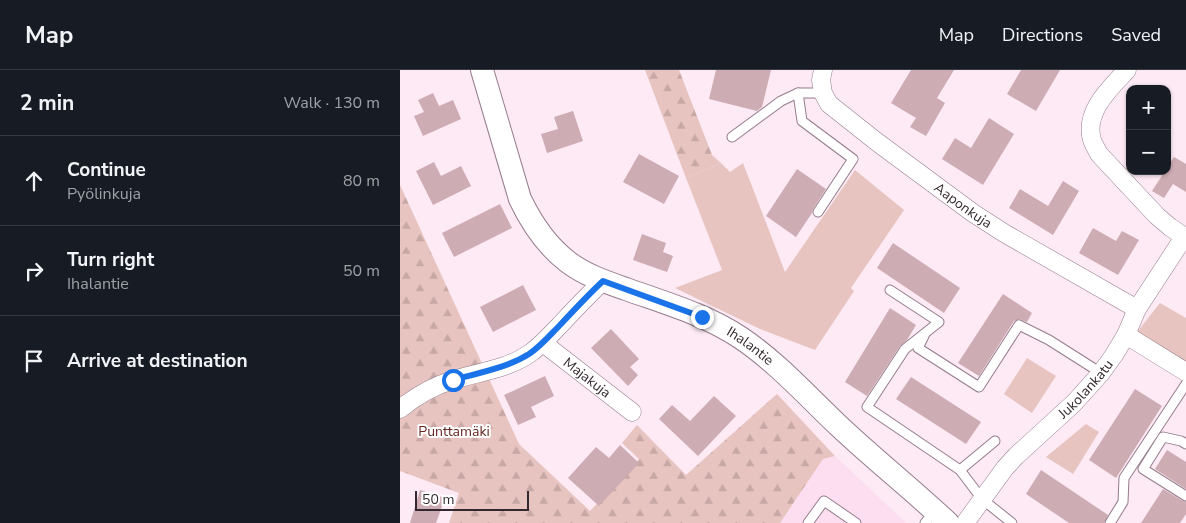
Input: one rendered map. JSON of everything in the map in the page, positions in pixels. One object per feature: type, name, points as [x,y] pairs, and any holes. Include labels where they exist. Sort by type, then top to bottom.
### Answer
[{"type":"street","name":"Ihalantie","points":[[482,70],[518,192],[528,215],[552,248],[568,262],[603,281],[702,317],[740,337],[781,370],[936,519]]},
{"type":"street","points":[[823,70],[821,80],[823,93]]},
{"type":"street","points":[[1127,70],[1101,100],[1092,115],[1090,130],[1093,143],[1099,154],[1157,216],[1185,237]]},
{"type":"street","name":"Aaponkuja","points":[[823,93],[829,104],[839,113],[973,213],[1004,233],[1137,309]]},
{"type":"street","name":"Jukolankatu","points":[[965,523],[1005,468],[1074,403],[1101,373],[1126,335],[1137,309],[1185,237]]},
{"type":"street","points":[[400,409],[434,387],[514,362],[529,354],[543,343],[603,281]]},
{"type":"street","points":[[1126,335],[1186,372]]},
{"type":"street","name":"Majakuja","points":[[543,343],[632,412]]},
{"type":"lane","points":[[732,137],[781,102],[798,93],[823,93]]},
{"type":"lane","points":[[798,93],[802,121],[854,159],[818,212]]},
{"type":"lane","points":[[890,290],[939,322],[905,349],[867,407],[960,470],[982,499],[1012,523]]},
{"type":"lane","points":[[926,333],[918,348],[980,387],[1019,325],[1049,340],[1101,373]]},
{"type":"lane","points":[[1110,523],[1122,502],[1124,478],[1186,384]]},
{"type":"lane","points":[[1184,439],[1163,437],[1143,469],[1186,496]]},
{"type":"lane","points":[[960,470],[996,441]]},
{"type":"lane","points":[[808,523],[824,501],[856,523]]},
{"type":"shaded area","points":[[835,456],[906,523],[780,523],[823,459]]},
{"type":"green space","points":[[645,70],[679,70],[712,155],[721,163],[686,178]]},
{"type":"green space","points":[[721,163],[730,172],[743,163],[785,272],[855,170],[904,210],[851,288],[854,291],[815,350],[760,329],[675,288],[722,270],[686,178]]},
{"type":"green space","name":"Punttamäki","points":[[400,185],[519,444],[590,511],[639,459],[622,443],[637,425],[686,475],[777,394],[835,456],[823,459],[780,523],[449,523],[459,493],[400,471]]},
{"type":"green space","points":[[1160,303],[1186,318],[1186,362],[1137,332]]},
{"type":"green space","points":[[1027,358],[1056,376],[1032,413],[1004,394]]},
{"type":"green space","points":[[1086,424],[1099,432],[1073,474],[1046,457]]},
{"type":"building","points":[[716,70],[771,70],[762,107],[757,111],[709,99]]},
{"type":"building","points":[[911,70],[954,70],[937,98],[945,103],[926,136],[910,127],[916,118],[891,103]]},
{"type":"building","points":[[1021,70],[1060,70],[1036,111],[1007,94]]},
{"type":"building","points":[[433,93],[439,106],[453,100],[461,119],[423,136],[414,116],[424,112],[418,100]]},
{"type":"building","points":[[573,111],[583,141],[547,153],[541,134],[558,129],[554,117]]},
{"type":"building","points":[[989,118],[1014,134],[983,185],[942,159],[955,138],[971,148]]},
{"type":"building","points":[[639,154],[679,176],[664,204],[623,182]]},
{"type":"building","points":[[1174,157],[1186,164],[1186,192],[1173,184],[1164,198],[1152,191],[1162,175],[1171,175],[1171,161]]},
{"type":"building","points":[[434,162],[441,176],[461,166],[471,186],[433,205],[416,171]]},
{"type":"building","points":[[797,169],[826,189],[796,237],[766,216]]},
{"type":"building","points":[[1063,181],[1079,191],[1053,235],[1009,208],[1020,189],[1048,206]]},
{"type":"building","points":[[500,204],[512,228],[454,257],[442,233]]},
{"type":"building","points":[[1093,228],[1116,241],[1122,231],[1139,240],[1118,275],[1079,253]]},
{"type":"building","points":[[642,234],[666,243],[663,252],[673,256],[667,272],[633,260]]},
{"type":"building","points":[[893,243],[960,288],[944,313],[877,268]]},
{"type":"building","points":[[523,285],[536,310],[493,332],[480,307]]},
{"type":"building","points":[[1003,294],[1032,313],[1027,322],[1019,319],[1014,321],[979,376],[958,363]]},
{"type":"building","points":[[890,308],[916,325],[867,396],[845,382]]},
{"type":"building","points":[[611,329],[639,359],[630,367],[638,375],[628,386],[591,348]]},
{"type":"building","points":[[545,376],[554,396],[531,407],[536,417],[518,425],[504,395]]},
{"type":"building","points":[[911,377],[981,422],[966,444],[896,399]]},
{"type":"building","points":[[1135,389],[1162,406],[1116,478],[1089,460]]},
{"type":"building","points":[[714,396],[736,416],[698,456],[659,419],[672,405],[690,421]]},
{"type":"building","points":[[620,445],[639,463],[599,506],[568,478],[596,447],[609,458]]},
{"type":"building","points":[[1167,450],[1186,462],[1186,489],[1155,469]]},
{"type":"building","points":[[1041,470],[1108,515],[1104,523],[1069,523],[1026,494]]},
{"type":"building","points":[[1163,489],[1186,502],[1186,514],[1180,523],[1141,523]]},
{"type":"building","points":[[420,490],[445,498],[436,523],[410,523]]},
{"type":"route","points":[[453,380],[514,362],[529,354],[543,343],[603,281],[702,317]]}]
